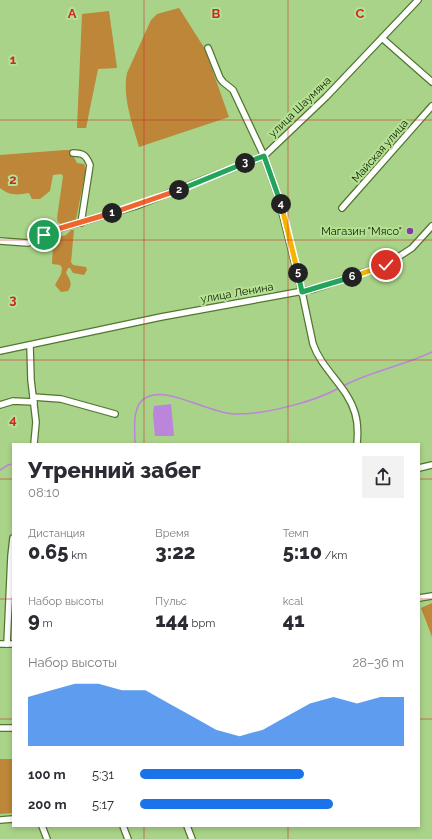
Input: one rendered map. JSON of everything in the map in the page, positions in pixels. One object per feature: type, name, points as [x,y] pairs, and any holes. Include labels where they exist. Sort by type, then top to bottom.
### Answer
[{"type":"street","name":"улица Шаумяна","points":[[0,241],[28,243],[54,230],[81,223],[180,190],[264,156],[326,97],[418,0]]},
{"type":"street","points":[[382,38],[432,82]]},
{"type":"street","points":[[208,48],[220,78],[233,90],[264,156],[284,215],[302,292],[310,335],[316,352],[346,393],[357,418],[358,443]]},
{"type":"street","name":"Майская улица","points":[[342,208],[432,106]]},
{"type":"street","points":[[73,153],[81,153],[87,157],[90,165],[81,223]]},
{"type":"street","name":"улица Ленина","points":[[0,351],[161,317],[302,292],[386,265],[412,248],[432,226]]},
{"type":"street","points":[[30,345],[36,422],[34,443]]},
{"type":"street","points":[[0,405],[13,401],[60,399],[116,414]]},
{"type":"street","points":[[420,468],[432,465]]},
{"type":"street","points":[[0,644],[10,644],[12,556]]},
{"type":"street","points":[[420,598],[432,596]]},
{"type":"street","points":[[0,728],[12,728]]},
{"type":"street","points":[[0,820],[12,819]]},
{"type":"street","points":[[42,827],[46,839]]},
{"type":"street","points":[[123,827],[128,839]]},
{"type":"street","points":[[187,827],[192,839]]},
{"type":"shaded area","points":[[179,8],[205,49],[229,117],[139,147],[127,101],[127,73],[151,20],[157,14]]},
{"type":"shaded area","points":[[109,11],[117,68],[98,69],[86,128],[77,128],[82,14]]},
{"type":"shaded area","points":[[70,150],[77,163],[84,164],[86,170],[76,219],[74,222],[62,225],[58,222],[57,218],[63,176],[61,174],[53,175],[50,191],[40,199],[32,199],[29,193],[14,194],[0,188],[0,155]]},
{"type":"shaded area","points":[[71,230],[74,230],[71,262],[73,265],[86,267],[87,270],[84,275],[73,273],[70,268],[68,268],[66,273],[71,284],[68,291],[61,292],[55,285],[61,274],[62,268],[60,265],[52,264],[53,245],[58,237],[66,235]]},
{"type":"shaded area","points":[[171,404],[174,436],[155,436],[153,414],[154,406]]},
{"type":"shaded area","points":[[432,603],[432,637],[421,608]]},
{"type":"shaded area","points":[[0,759],[12,759],[12,813],[0,814]]},
{"type":"waterway","points":[[343,386],[365,376],[432,352]]},
{"type":"waterway","points":[[135,443],[136,411],[138,405],[147,397],[166,395],[177,397],[224,413],[246,414],[288,407],[316,398],[339,388]]},
{"type":"waterway","points":[[0,470],[12,464]]},
{"type":"place","name":"Магазин \"Мясо\"","points":[[410,231]]},
{"type":"route","points":[[44,235],[54,230],[136,206],[264,156],[284,215],[302,292],[386,265]]}]
